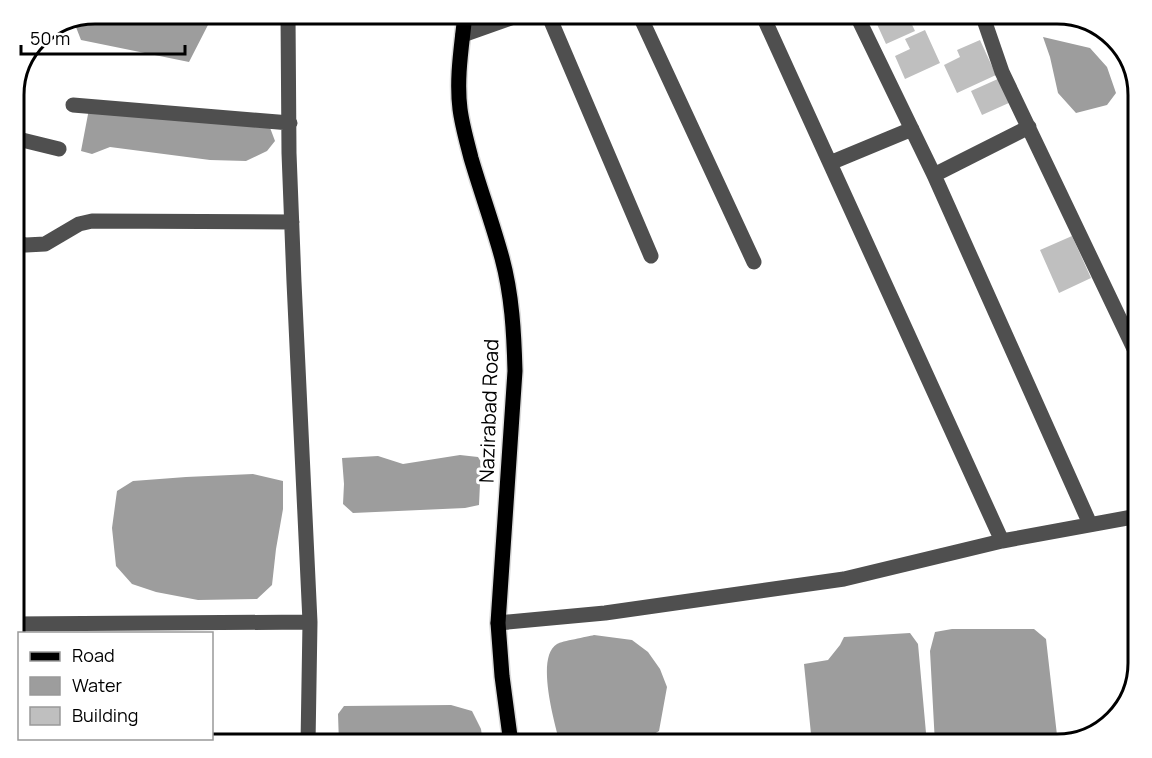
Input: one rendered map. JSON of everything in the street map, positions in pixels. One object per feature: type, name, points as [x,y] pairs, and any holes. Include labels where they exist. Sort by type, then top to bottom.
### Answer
[{"type":"main road","name":"Nazirabad Road","points":[[464,24],[458,81],[460,110],[484,202],[502,258],[510,294],[513,330],[515,371],[498,623],[510,734]]},
{"type":"street","points":[[288,24],[292,222],[310,622],[308,734]]},
{"type":"street","points":[[463,35],[494,24]]},
{"type":"street","points":[[552,24],[651,256]]},
{"type":"street","points":[[644,24],[754,262]]},
{"type":"street","points":[[767,24],[1002,541]]},
{"type":"street","points":[[861,24],[934,175],[1090,524]]},
{"type":"street","points":[[985,24],[1002,72],[1128,336]]},
{"type":"street","points":[[73,105],[290,123]]},
{"type":"street","points":[[934,175],[1029,127]]},
{"type":"street","points":[[830,163],[912,129]]},
{"type":"street","points":[[24,140],[59,149]]},
{"type":"street","points":[[24,244],[45,244],[79,224],[92,221],[292,222]]},
{"type":"street","points":[[498,623],[605,613],[844,579],[1002,541],[1128,518]]},
{"type":"street","points":[[24,627],[310,622]]},
{"type":"water","points":[[208,24],[189,62],[81,40],[76,27],[81,25]]},
{"type":"water","points":[[1043,37],[1090,48],[1107,67],[1116,93],[1107,105],[1076,113],[1058,93]]},
{"type":"water","points":[[89,109],[269,125],[275,141],[267,151],[246,161],[210,160],[110,147],[92,154],[81,151]]},
{"type":"water","points":[[460,455],[478,457],[481,462],[479,505],[465,508],[353,513],[343,504],[342,458],[378,456],[403,464]]},
{"type":"water","points":[[253,474],[283,481],[283,509],[272,585],[257,599],[198,600],[156,592],[132,584],[116,566],[112,528],[117,491],[133,481]]},
{"type":"water","points":[[952,629],[1034,629],[1046,639],[1057,734],[934,734],[930,651],[935,632]]},
{"type":"water","points":[[910,633],[918,644],[926,734],[811,734],[804,664],[828,660],[844,637]]},
{"type":"water","points":[[594,635],[632,640],[648,652],[660,669],[667,687],[659,731],[654,734],[558,734],[548,691],[547,662],[551,651],[560,643]]},
{"type":"water","points":[[451,705],[472,711],[482,734],[339,734],[338,714],[344,706]]},
{"type":"building","points":[[877,24],[912,24],[915,31],[886,44]]},
{"type":"building","points":[[925,30],[940,63],[905,79],[895,56],[910,49],[905,39]]},
{"type":"building","points":[[980,40],[996,75],[957,93],[944,65],[960,57],[957,50]]},
{"type":"building","points":[[1000,78],[1011,102],[982,115],[971,91]]},
{"type":"building","points":[[1072,236],[1091,278],[1059,293],[1040,250]]}]
